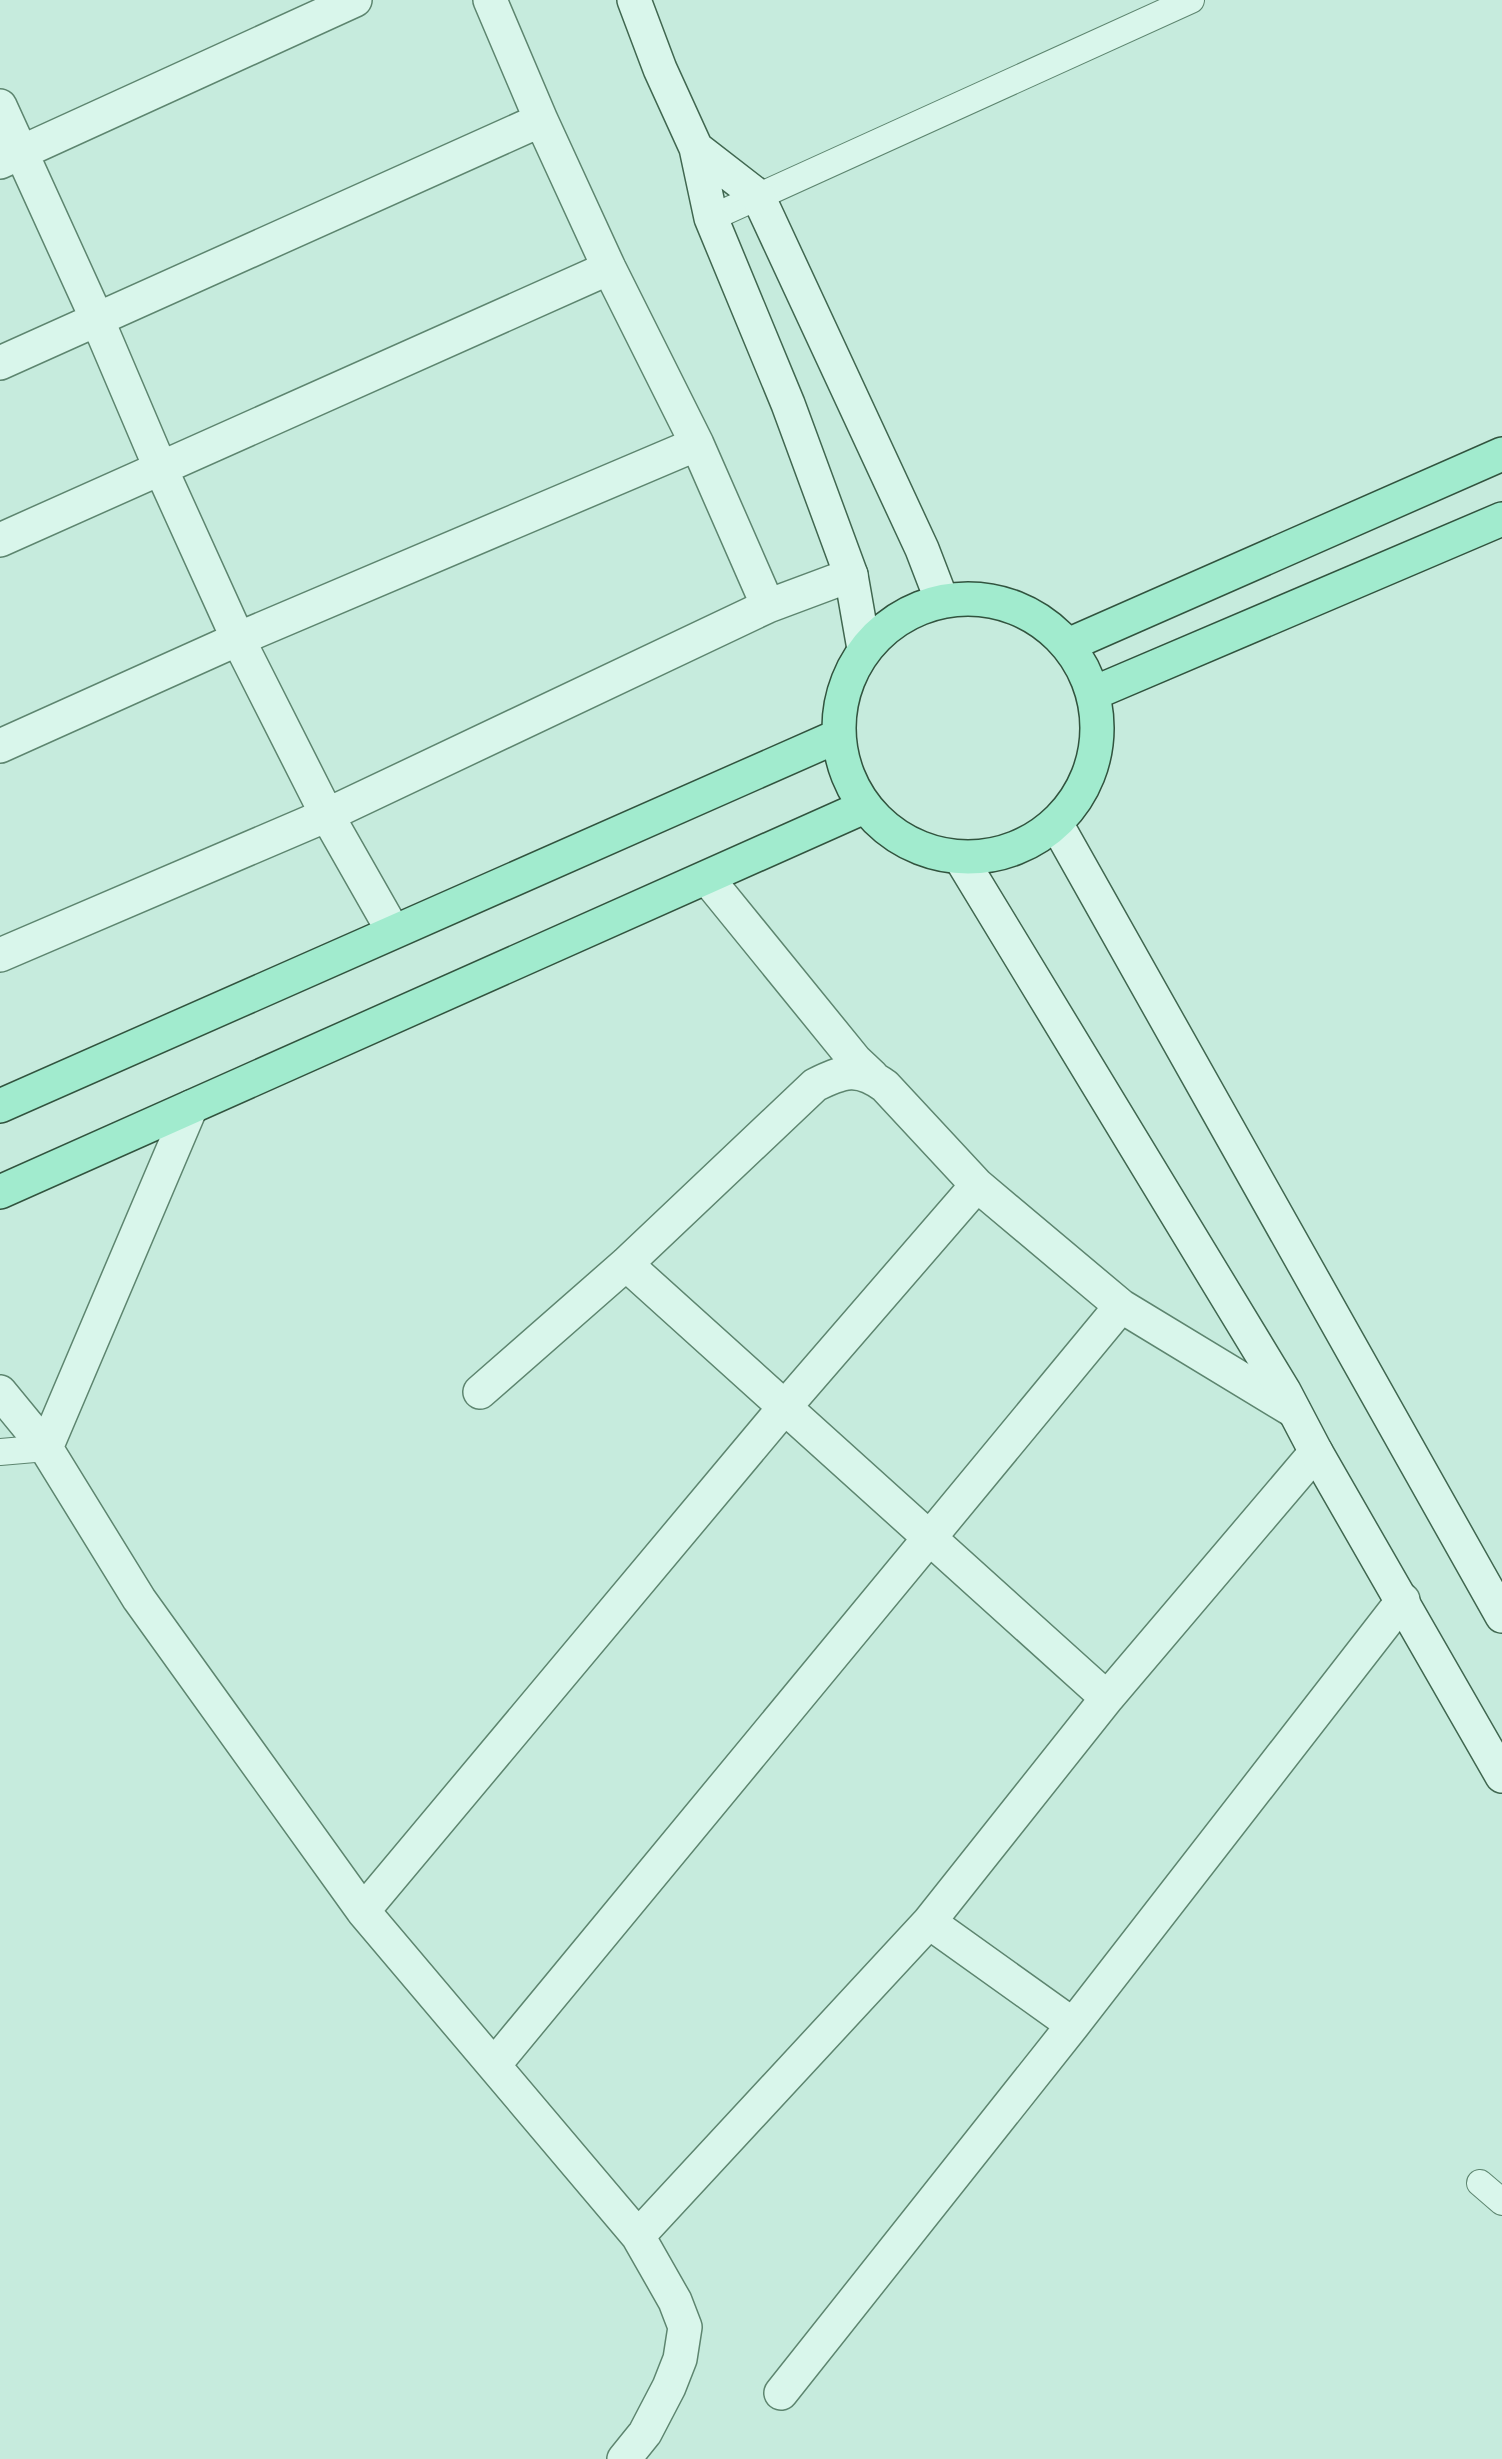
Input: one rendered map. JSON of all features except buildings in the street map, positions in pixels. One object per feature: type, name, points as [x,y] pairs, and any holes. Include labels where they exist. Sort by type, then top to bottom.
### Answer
[{"type":"main road","points":[[1068,645],[1502,454]]},
{"type":"main road","points":[[1094,693],[1502,519]]},
{"type":"main road","points":[[989,600],[1032,616],[1068,645],[1094,693],[1099,740],[1086,787],[1057,825],[1012,851],[961,859],[906,844],[864,807],[837,736],[843,690],[864,649],[899,618],[942,601],[989,600]]},
{"type":"main road","points":[[0,1106],[837,736]]},
{"type":"main road","points":[[0,1192],[864,807]]},
{"type":"street","points":[[10,157],[355,0]]},
{"type":"street","points":[[489,0],[609,268],[697,444],[768,606]]},
{"type":"street","points":[[634,0],[660,69],[696,148],[711,218],[788,404],[851,575],[864,649]]},
{"type":"street","points":[[0,106],[10,157],[98,319],[160,467],[238,639],[327,815],[393,932]]},
{"type":"street","points":[[0,363],[541,120]]},
{"type":"street","points":[[696,148],[758,196],[922,549],[942,601]]},
{"type":"street","points":[[0,540],[609,268]]},
{"type":"street","points":[[0,746],[238,639],[697,444]]},
{"type":"street","points":[[0,955],[327,815],[768,606],[851,575]]},
{"type":"street","points":[[1057,825],[1502,1616]]},
{"type":"street","points":[[961,859],[1278,1381],[1316,1452],[1502,1776]]},
{"type":"street","points":[[707,878],[855,1060],[885,1086],[977,1185],[1121,1306],[1294,1412]]},
{"type":"street","points":[[480,1392],[626,1264],[815,1085],[840,1072],[856,1072],[872,1076]]},
{"type":"street","points":[[46,1448],[191,1107]]},
{"type":"street","points":[[363,1911],[784,1408],[977,1185]]},
{"type":"street","points":[[626,1264],[1107,1698]]},
{"type":"street","points":[[494,2065],[1121,1306]]},
{"type":"street","points":[[0,1392],[46,1448],[139,1599],[363,1911],[638,2236],[675,2301],[685,2327],[680,2359],[669,2387],[645,2433],[624,2459]]},
{"type":"street","points":[[638,2236],[929,1922],[1107,1698],[1316,1452]]},
{"type":"street","points":[[781,2392],[1073,2025],[1402,1600]]},
{"type":"street","points":[[929,1922],[1073,2025]]},
{"type":"lane","points":[[711,218],[1191,0]]},
{"type":"lane","points":[[0,1452],[46,1448]]},
{"type":"lane","points":[[1480,2182],[1502,2202]]}]
